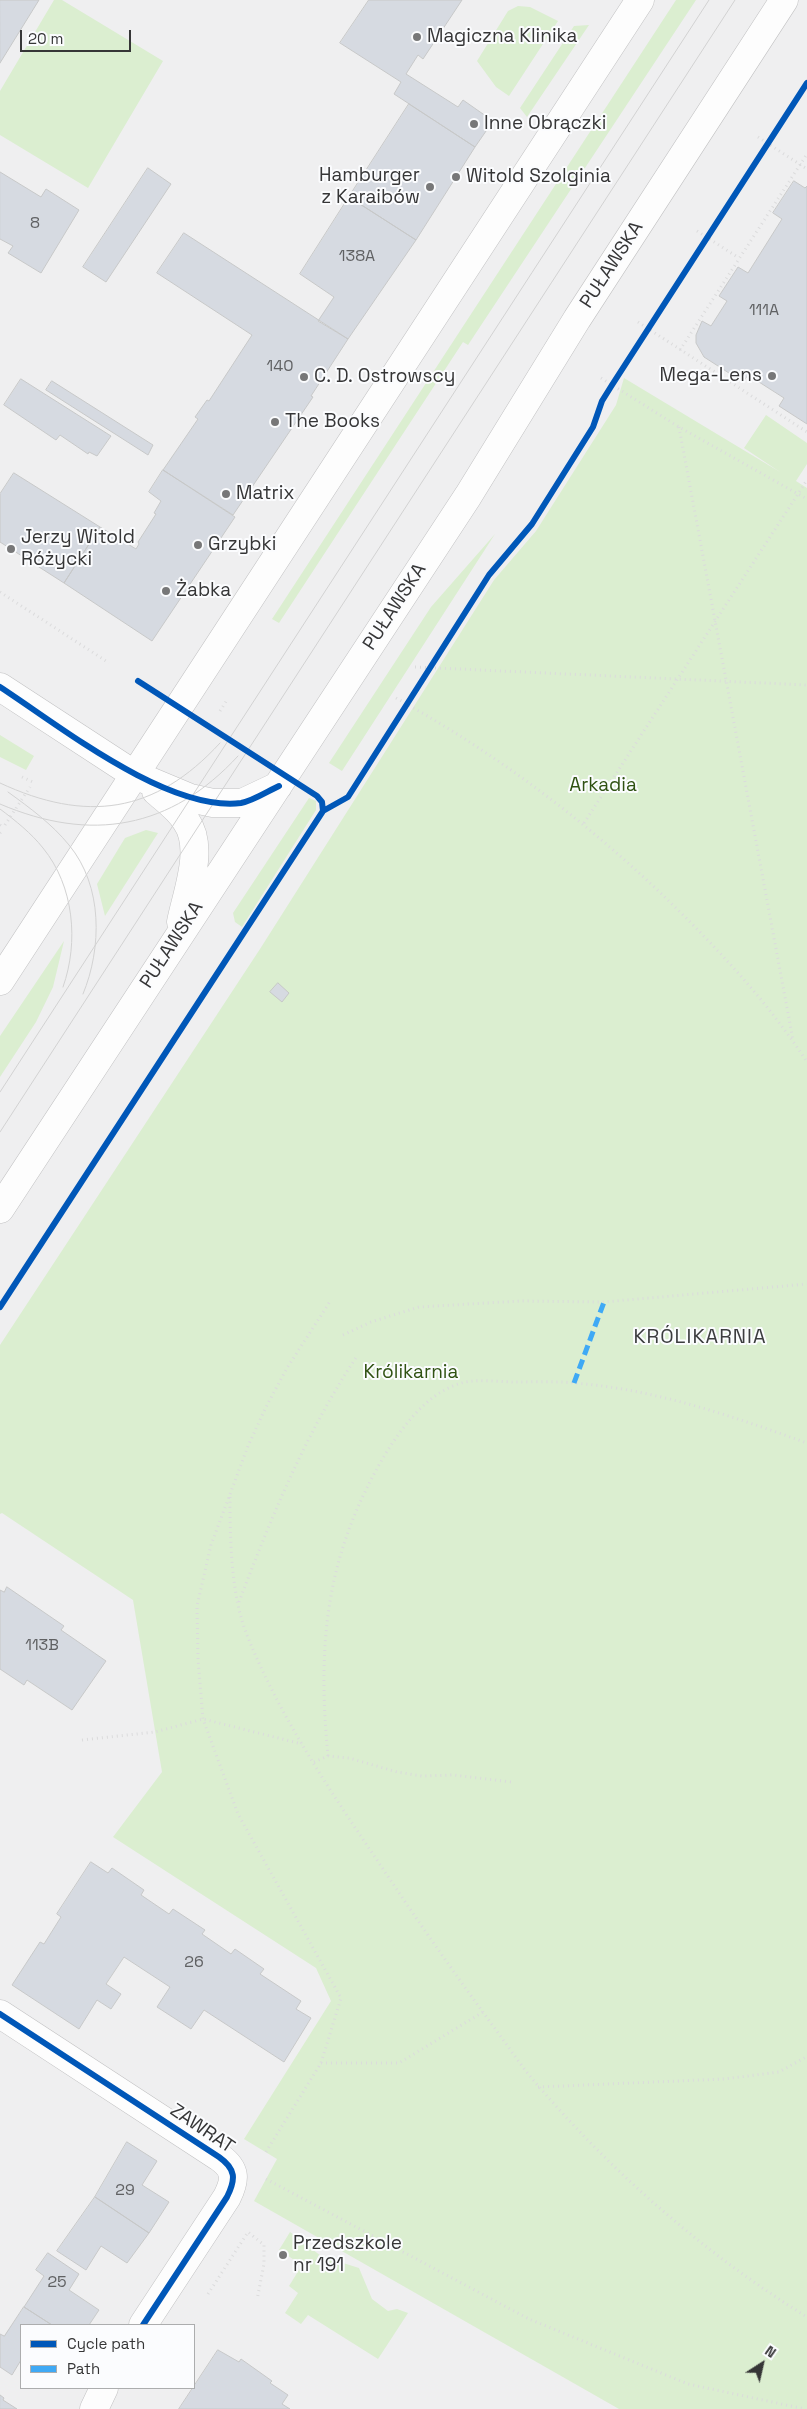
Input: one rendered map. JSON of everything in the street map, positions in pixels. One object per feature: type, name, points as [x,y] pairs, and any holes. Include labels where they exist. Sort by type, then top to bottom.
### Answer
[{"type":"main road","points":[[0,981],[640,0]]},
{"type":"main road","name":"PUŁAWSKA","points":[[0,1209],[468,496],[582,311],[784,0]]},
{"type":"main road","points":[[0,687],[135,774],[180,813],[193,834],[194,857],[178,936]]},
{"type":"main road","points":[[135,774],[190,798],[213,803],[242,803],[279,786]]},
{"type":"main road","name":"ZAWRAT","points":[[0,2014],[219,2157],[229,2164],[235,2173],[234,2184],[227,2197],[144,2324]]},
{"type":"main road","points":[[94,2409],[104,2389]]},
{"type":"path","points":[[763,152],[773,136]]},
{"type":"path","points":[[758,137],[807,169]]},
{"type":"path","points":[[680,350],[807,154]]},
{"type":"path","points":[[702,246],[712,230]]},
{"type":"path","points":[[697,231],[739,258]]},
{"type":"path","points":[[643,337],[653,321]]},
{"type":"path","points":[[638,322],[807,432]]},
{"type":"path","points":[[607,393],[617,377]]},
{"type":"path","points":[[601,378],[679,427],[807,499]]},
{"type":"path","points":[[679,427],[793,1040]]},
{"type":"path","points":[[584,823],[807,480]]},
{"type":"path","points":[[0,592],[109,663]]},
{"type":"path","points":[[425,675],[434,660]]},
{"type":"path","points":[[415,667],[807,685]]},
{"type":"path","points":[[401,712],[411,697]]},
{"type":"path","points":[[396,698],[488,755],[584,823],[658,889],[729,962],[773,1012],[807,1062]]},
{"type":"path","points":[[220,711],[227,700]]},
{"type":"path","points":[[22,777],[33,782]]},
{"type":"path","points":[[0,825],[5,826],[30,787]]},
{"type":"path","points":[[343,1335],[371,1322],[419,1307],[520,1301],[604,1302],[807,1284]]},
{"type":"path","points":[[266,2152],[321,2063],[341,1998],[238,1814],[203,1719],[198,1659],[197,1606],[211,1545],[266,1407],[287,1368],[331,1300]]},
{"type":"path","points":[[239,1602],[276,1508],[309,1434],[333,1392],[358,1356]]},
{"type":"path","points":[[328,1756],[324,1718],[324,1649],[333,1579],[342,1548],[377,1468],[399,1433],[422,1407],[442,1393],[457,1384],[474,1381],[574,1383],[664,1397],[807,1443]]},
{"type":"path","points":[[230,1497],[230,1545],[246,1634],[303,1744],[418,1922],[538,2087],[596,2148],[656,2205],[744,2275],[807,2317]]},
{"type":"path","points":[[82,1740],[155,1732],[203,1719],[303,1744]]},
{"type":"path","points":[[314,1762],[328,1756],[349,1758],[390,1770],[422,1776],[454,1775],[511,1782]]},
{"type":"path","points":[[321,2063],[399,2063],[483,2012]]},
{"type":"path","points":[[538,2087],[724,2079],[779,2072],[806,2057]]},
{"type":"path","points":[[263,2177],[528,2319],[688,2384],[805,2409]]},
{"type":"path","points":[[208,2294],[248,2232],[264,2245],[264,2264],[257,2300]]},
{"type":"green space","points":[[54,0],[62,0],[163,61],[88,188],[0,135],[0,91]]},
{"type":"green space","points":[[676,0],[696,0],[468,345],[463,342],[279,623],[272,619]]},
{"type":"green space","points":[[518,6],[530,7],[558,21],[509,96],[496,87],[477,61],[508,11]]},
{"type":"green space","points":[[589,25],[527,117],[520,108],[574,26]]},
{"type":"green space","name":"Królikarnia","points":[[624,378],[780,472],[744,448],[766,415],[807,443],[807,464],[796,481],[807,488],[807,2409],[619,2409],[254,2201],[277,2159],[244,2139],[331,2001],[316,1968],[113,1837],[162,1772],[133,1600],[2,1513],[0,1514],[0,1345],[260,949],[494,580],[536,531],[616,405]]},
{"type":"green space","points":[[495,534],[342,771],[329,763],[431,607]]},
{"type":"green space","points":[[0,735],[34,756],[26,770],[0,757]]},
{"type":"green space","points":[[309,798],[316,801],[316,810],[242,927],[235,922],[233,913]]},
{"type":"green space","points":[[146,830],[158,833],[105,916],[97,884],[125,838]]},
{"type":"green space","points":[[64,941],[53,987],[36,1022],[0,1077],[0,1036]]},
{"type":"green space","points":[[290,2232],[321,2256],[359,2268],[372,2299],[388,2311],[397,2309],[408,2313],[378,2359],[308,2315],[301,2324],[285,2313],[298,2293],[289,2286],[302,2265],[279,2250]]},
{"type":"building","points":[[0,0],[39,0],[0,63]]},
{"type":"building","points":[[369,0],[462,0],[423,59],[418,55],[406,74],[458,107],[463,100],[493,121],[475,147],[394,94],[401,82],[340,43]]},
{"type":"building","points":[[409,104],[475,147],[416,240],[349,197]]},
{"type":"building","points":[[148,168],[171,184],[106,282],[83,267]]},
{"type":"building","points":[[0,172],[41,197],[46,189],[79,210],[41,273],[8,253],[13,246],[0,239]]},
{"type":"building","points":[[794,181],[805,188],[807,186],[807,424],[779,406],[784,398],[748,375],[743,382],[704,357],[696,343],[696,335],[702,321],[711,326],[727,301],[719,296],[738,267],[748,273],[782,219],[773,213]]},
{"type":"building","points":[[349,197],[416,240],[348,339],[318,321],[334,297],[300,274]]},
{"type":"building","points":[[184,233],[348,339],[311,396],[313,397],[233,515],[163,470],[198,419],[195,417],[207,400],[209,401],[252,335],[157,273]]},
{"type":"building","points":[[21,379],[111,436],[97,456],[89,452],[88,454],[60,435],[56,440],[4,405]]},
{"type":"building","points":[[52,381],[153,445],[148,455],[46,390]]},
{"type":"building","points":[[163,470],[235,517],[152,641],[64,583],[100,527],[136,549],[139,544],[138,542],[156,514],[154,513],[161,501],[149,492]]},
{"type":"building","points":[[14,473],[100,527],[64,583],[0,542],[0,494]]},
{"type":"building","points":[[278,983],[289,993],[282,1002],[270,992]]},
{"type":"building","points":[[7,1587],[64,1626],[61,1630],[106,1661],[72,1710],[27,1680],[24,1685],[0,1669],[0,1590],[4,1592]]},
{"type":"building","points":[[91,1862],[108,1873],[112,1868],[144,1890],[141,1895],[169,1914],[173,1909],[205,1930],[202,1934],[231,1954],[235,1949],[264,1969],[260,1974],[301,2001],[296,2009],[311,2018],[284,2062],[204,2010],[191,2029],[157,2007],[170,1987],[124,1957],[106,1984],[121,1994],[111,2009],[97,2000],[79,2029],[12,1985],[40,1942],[44,1944],[61,1917],[57,1914]]},
{"type":"building","points":[[127,2142],[157,2161],[142,2185],[169,2202],[149,2233],[95,2197]]},
{"type":"building","points":[[95,2197],[149,2233],[127,2263],[101,2246],[86,2270],[57,2251]]},
{"type":"building","points":[[48,2253],[79,2274],[69,2290],[99,2310],[90,2324],[50,2324],[24,2307],[44,2276],[36,2270]]},
{"type":"building","points":[[24,2307],[50,2324],[20,2324],[20,2362],[12,2375],[0,2367],[0,2334],[4,2336]]},
{"type":"building","points":[[218,2350],[239,2362],[241,2359],[272,2381],[270,2383],[288,2395],[282,2404],[290,2409],[179,2409],[192,2389],[195,2389],[195,2385]]},
{"type":"building","points":[[0,2395],[4,2398],[3,2400],[17,2409],[0,2409]]},
{"type":"tram line","points":[[0,1092],[709,0]]},
{"type":"tram line","points":[[0,1132],[735,0]]},
{"type":"tram line","points":[[0,783],[31,796],[62,804],[90,807],[118,805],[145,797],[170,785],[195,767],[220,743]]},
{"type":"tram line","points":[[0,804],[34,816],[66,823],[98,825],[128,822],[157,814],[185,800],[212,781],[238,756]]},
{"type":"tram line","points":[[8,792],[62,837],[80,861],[88,879],[96,918],[96,937],[94,957],[83,994]]},
{"type":"tram line","points":[[0,809],[23,827],[43,848],[61,879],[71,915],[72,933],[71,952],[63,987]]},
{"type":"marked path","points":[[574,1383],[604,1302]]},
{"type":"cycle path","points":[[323,811],[348,797],[489,575],[532,524],[593,427],[602,401],[807,83]]},
{"type":"cycle path","points":[[0,1307],[323,811],[322,802],[317,796],[138,681]]},
{"type":"cycle path","points":[[0,687],[115,763],[148,781],[181,794],[212,802],[241,803],[279,786]]},
{"type":"cycle path","points":[[0,2014],[225,2161],[231,2170],[233,2180],[227,2197],[144,2324]]},
{"type":"place","name":"Magiczna Klinika","points":[[417,37]]},
{"type":"place","name":"Inne Obrączki","points":[[474,124]]},
{"type":"place","name":"Witold Szolginia","points":[[456,177]]},
{"type":"place","name":"Hamburger z Karaibów","points":[[430,187]]},
{"type":"place","name":"Mega-Lens","points":[[772,376]]},
{"type":"place","name":"C. D. Ostrowscy","points":[[304,377]]},
{"type":"place","name":"The Books","points":[[275,422]]},
{"type":"place","name":"Matrix","points":[[226,494]]},
{"type":"place","name":"Grzybki","points":[[198,545]]},
{"type":"place","name":"Jerzy Witold Różycki","points":[[11,549]]},
{"type":"place","name":"Żabka","points":[[166,591]]},
{"type":"place","name":"Przedszkole nr 191","points":[[283,2255]]},
{"type":"district","name":"KRÓLIKARNIA","points":[[700,1338]]},
{"type":"park label","name":"Arkadia","points":[[603,786]]}]
